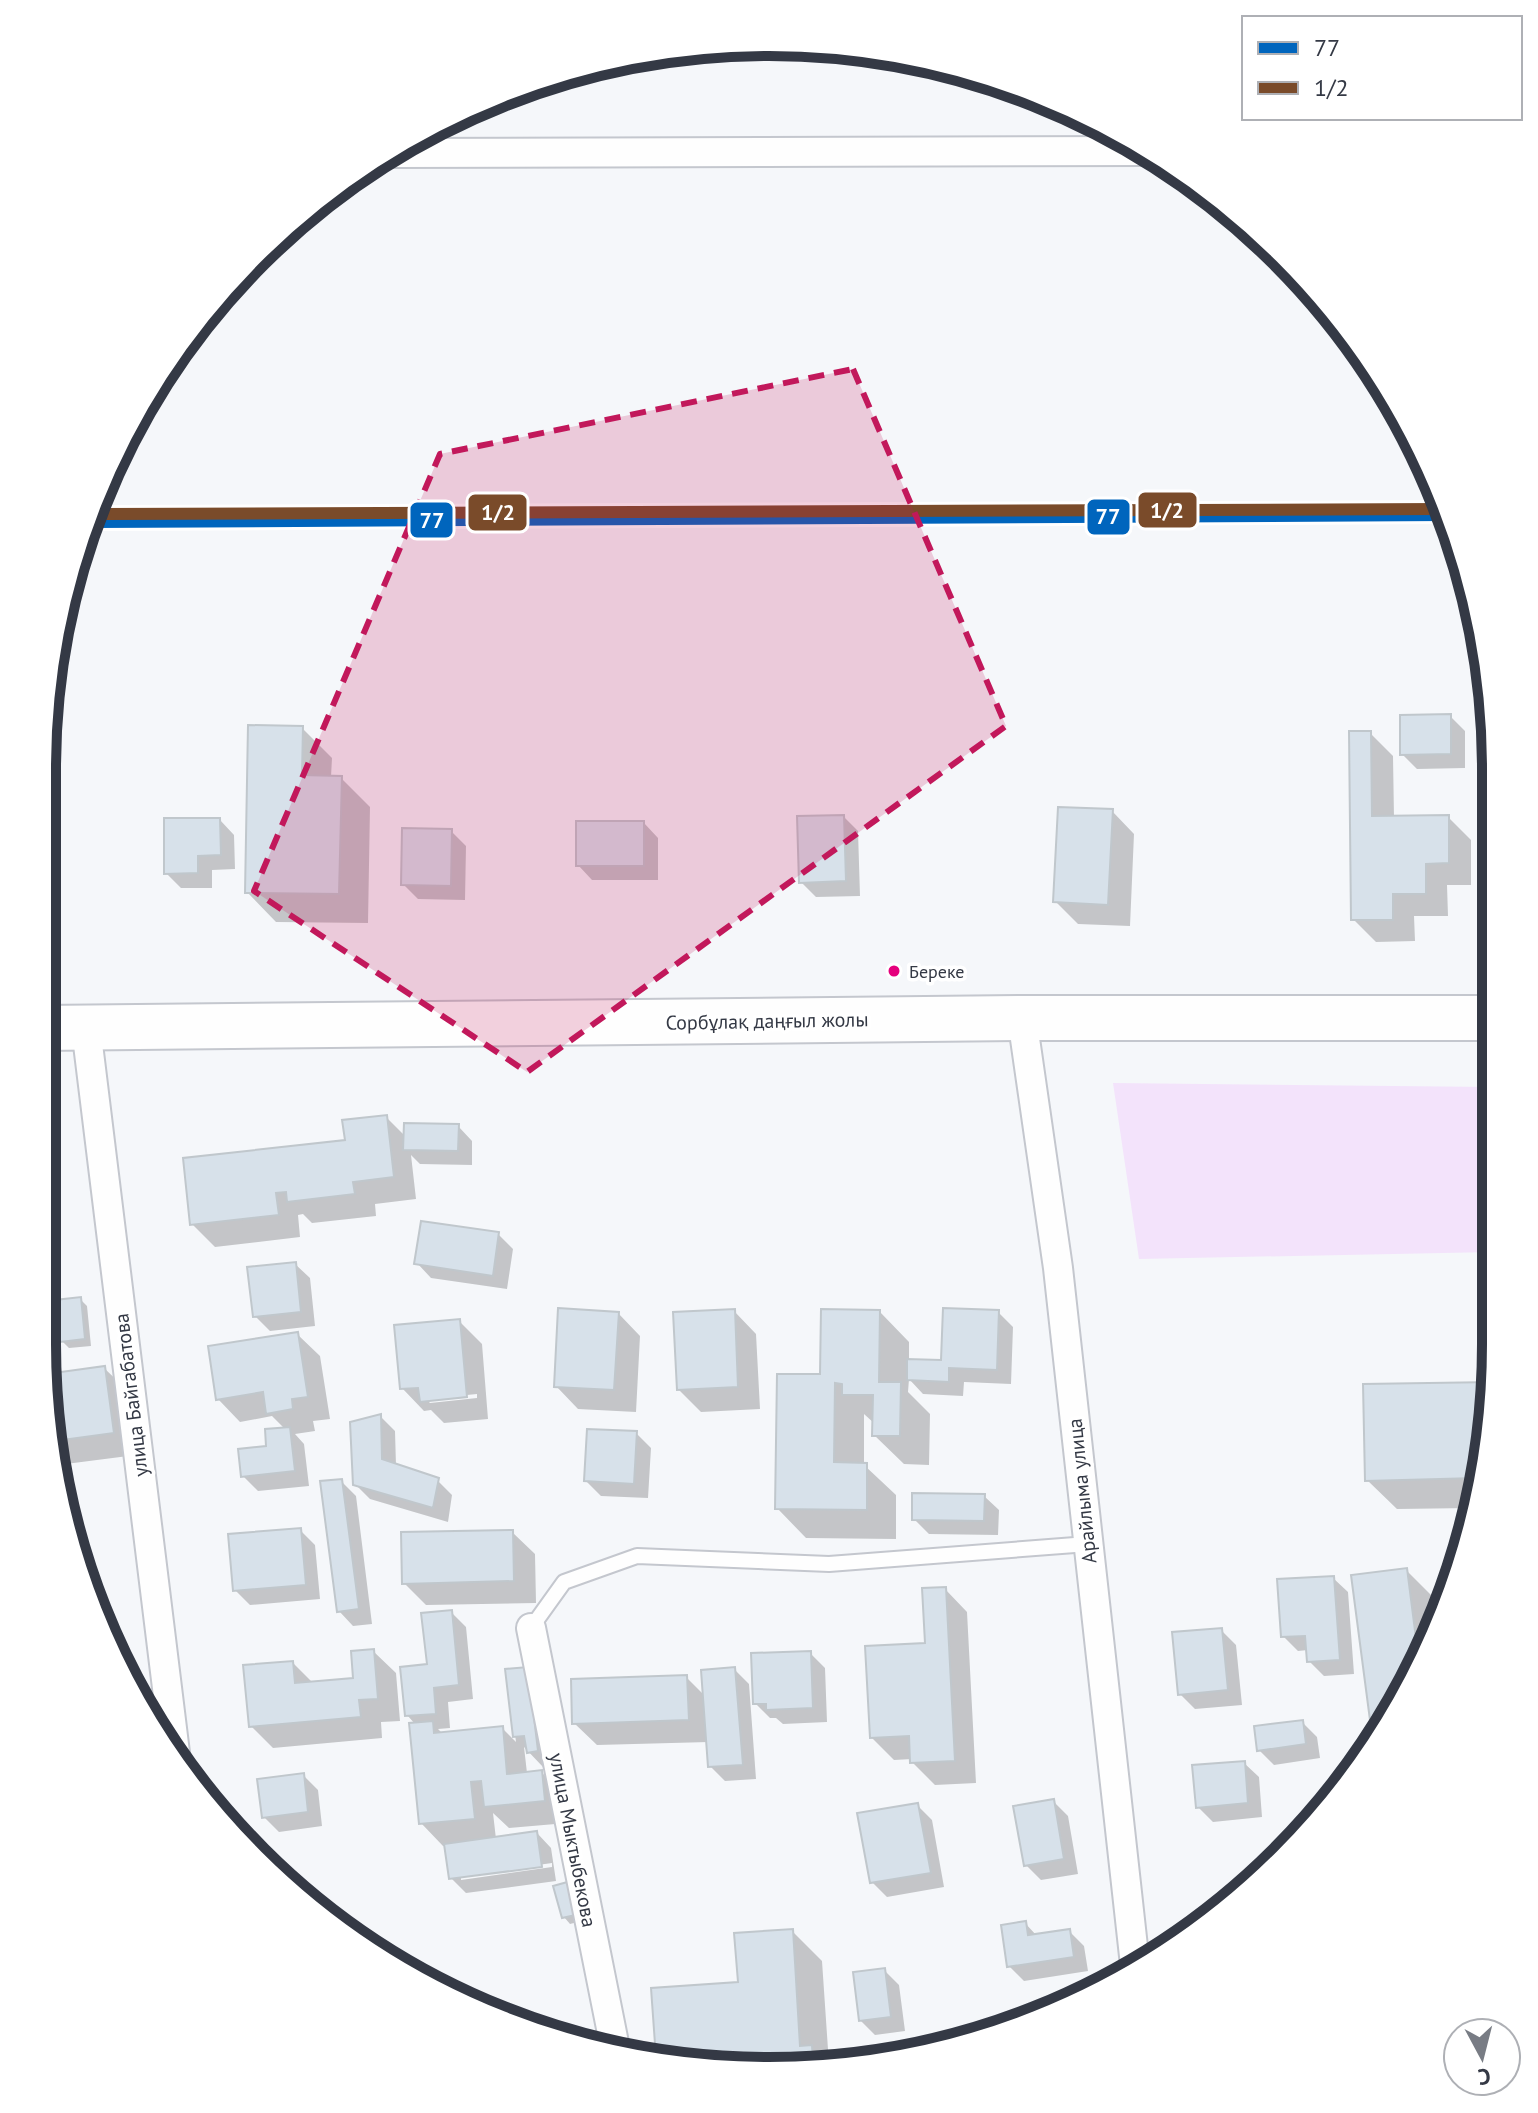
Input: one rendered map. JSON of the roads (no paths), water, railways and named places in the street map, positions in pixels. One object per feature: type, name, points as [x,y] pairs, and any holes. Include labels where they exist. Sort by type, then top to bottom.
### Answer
[{"type":"main road","name":"Сорбұлақ даңғыл жолы","points":[[56,1028],[1022,1018],[1482,1018]]},
{"type":"street","points":[[411,153],[1124,151]]},
{"type":"street","name":"Арайлыма улица","points":[[1022,1018],[1058,1268],[1134,1956]]},
{"type":"street","name":"улица Байгабатова","points":[[86,1028],[173,1735]]},
{"type":"street","name":"улица Мыктыбекова","points":[[531,1628],[613,2039]]},
{"type":"lane","points":[[531,1628],[564,1582],[637,1556],[829,1564],[1088,1544]]},
{"type":"place","name":"Береке","points":[[894,971]]}]
